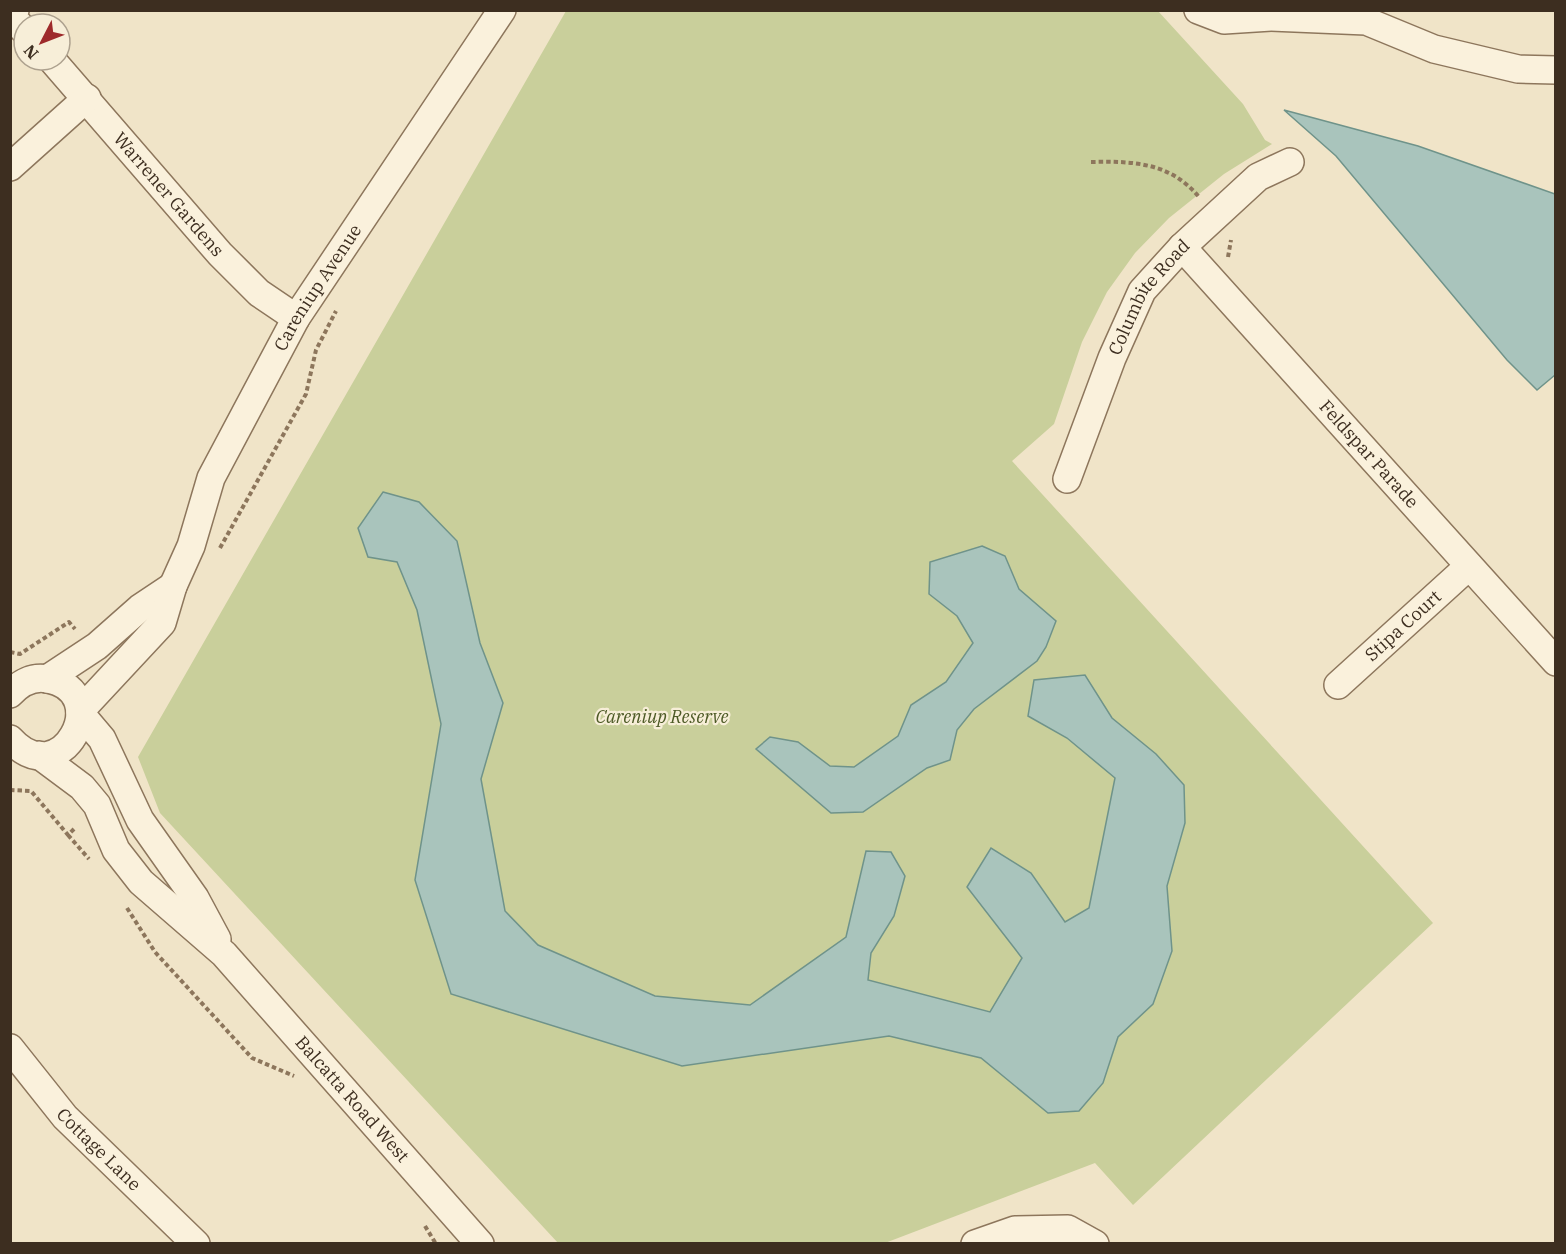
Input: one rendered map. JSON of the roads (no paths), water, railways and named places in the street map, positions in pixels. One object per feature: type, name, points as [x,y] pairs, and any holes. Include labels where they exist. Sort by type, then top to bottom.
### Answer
[{"type":"street","points":[[10,15],[15,10]]},
{"type":"street","name":"Careniup Avenue","points":[[80,712],[162,623],[173,586],[192,546],[211,478],[296,318],[502,10]]},
{"type":"street","points":[[1198,10],[1224,20],[1275,14],[1366,21],[1434,49],[1518,69],[1556,70]]},
{"type":"street","name":"Warrener Gardens","points":[[63,72],[220,254],[259,293],[296,318]]},
{"type":"street","points":[[10,167],[87,99]]},
{"type":"street","name":"Columbite Road","points":[[1067,479],[1112,358],[1142,291],[1182,247],[1257,177],[1290,162]]},
{"type":"street","name":"Feldspar Parade","points":[[1182,247],[1556,662]]},
{"type":"street","name":"Stipa Court","points":[[1338,685],[1469,566]]},
{"type":"street","points":[[24,682],[97,646],[140,608],[173,586]]},
{"type":"street","name":"Balcatta Road West","points":[[24,682],[57,682],[71,692],[80,712],[102,739],[140,820],[195,898],[224,954]]},
{"type":"street","points":[[28,758],[50,755],[68,745],[78,729],[80,712]]},
{"type":"street","name":"Balcatta Road West","points":[[10,739],[28,758],[82,787],[97,805],[116,849],[141,882],[224,954],[480,1244]]},
{"type":"street","name":"Cottage Lane","points":[[10,1048],[65,1117],[196,1244]]},
{"type":"street","points":[[975,1244],[1014,1230],[1068,1229],[1095,1244]]},
{"type":"water","points":[[1284,110],[1418,146],[1555,194],[1555,375],[1537,390],[1507,360],[1336,156]]},
{"type":"water","points":[[383,492],[419,502],[457,541],[480,643],[503,703],[481,779],[505,911],[538,945],[655,996],[750,1005],[846,937],[866,851],[891,852],[905,876],[894,916],[871,953],[868,980],[990,1012],[1022,958],[967,887],[991,848],[1031,873],[1065,922],[1089,908],[1115,778],[1067,738],[1028,716],[1034,680],[1085,675],[1112,718],[1156,754],[1184,785],[1185,823],[1167,886],[1172,951],[1153,1004],[1118,1037],[1103,1083],[1079,1111],[1048,1113],[981,1058],[889,1036],[682,1066],[451,994],[415,880],[441,724],[417,610],[397,562],[368,557],[358,528]]},
{"type":"water","points":[[982,546],[1005,556],[1019,589],[1056,621],[1046,647],[1037,661],[974,709],[957,730],[950,760],[927,768],[863,812],[831,813],[756,749],[770,737],[798,742],[830,766],[854,767],[898,736],[911,705],[946,682],[973,643],[957,616],[929,594],[930,562]]},
{"type":"park label","name":"Careniup Reserve","points":[[662,717]]}]
